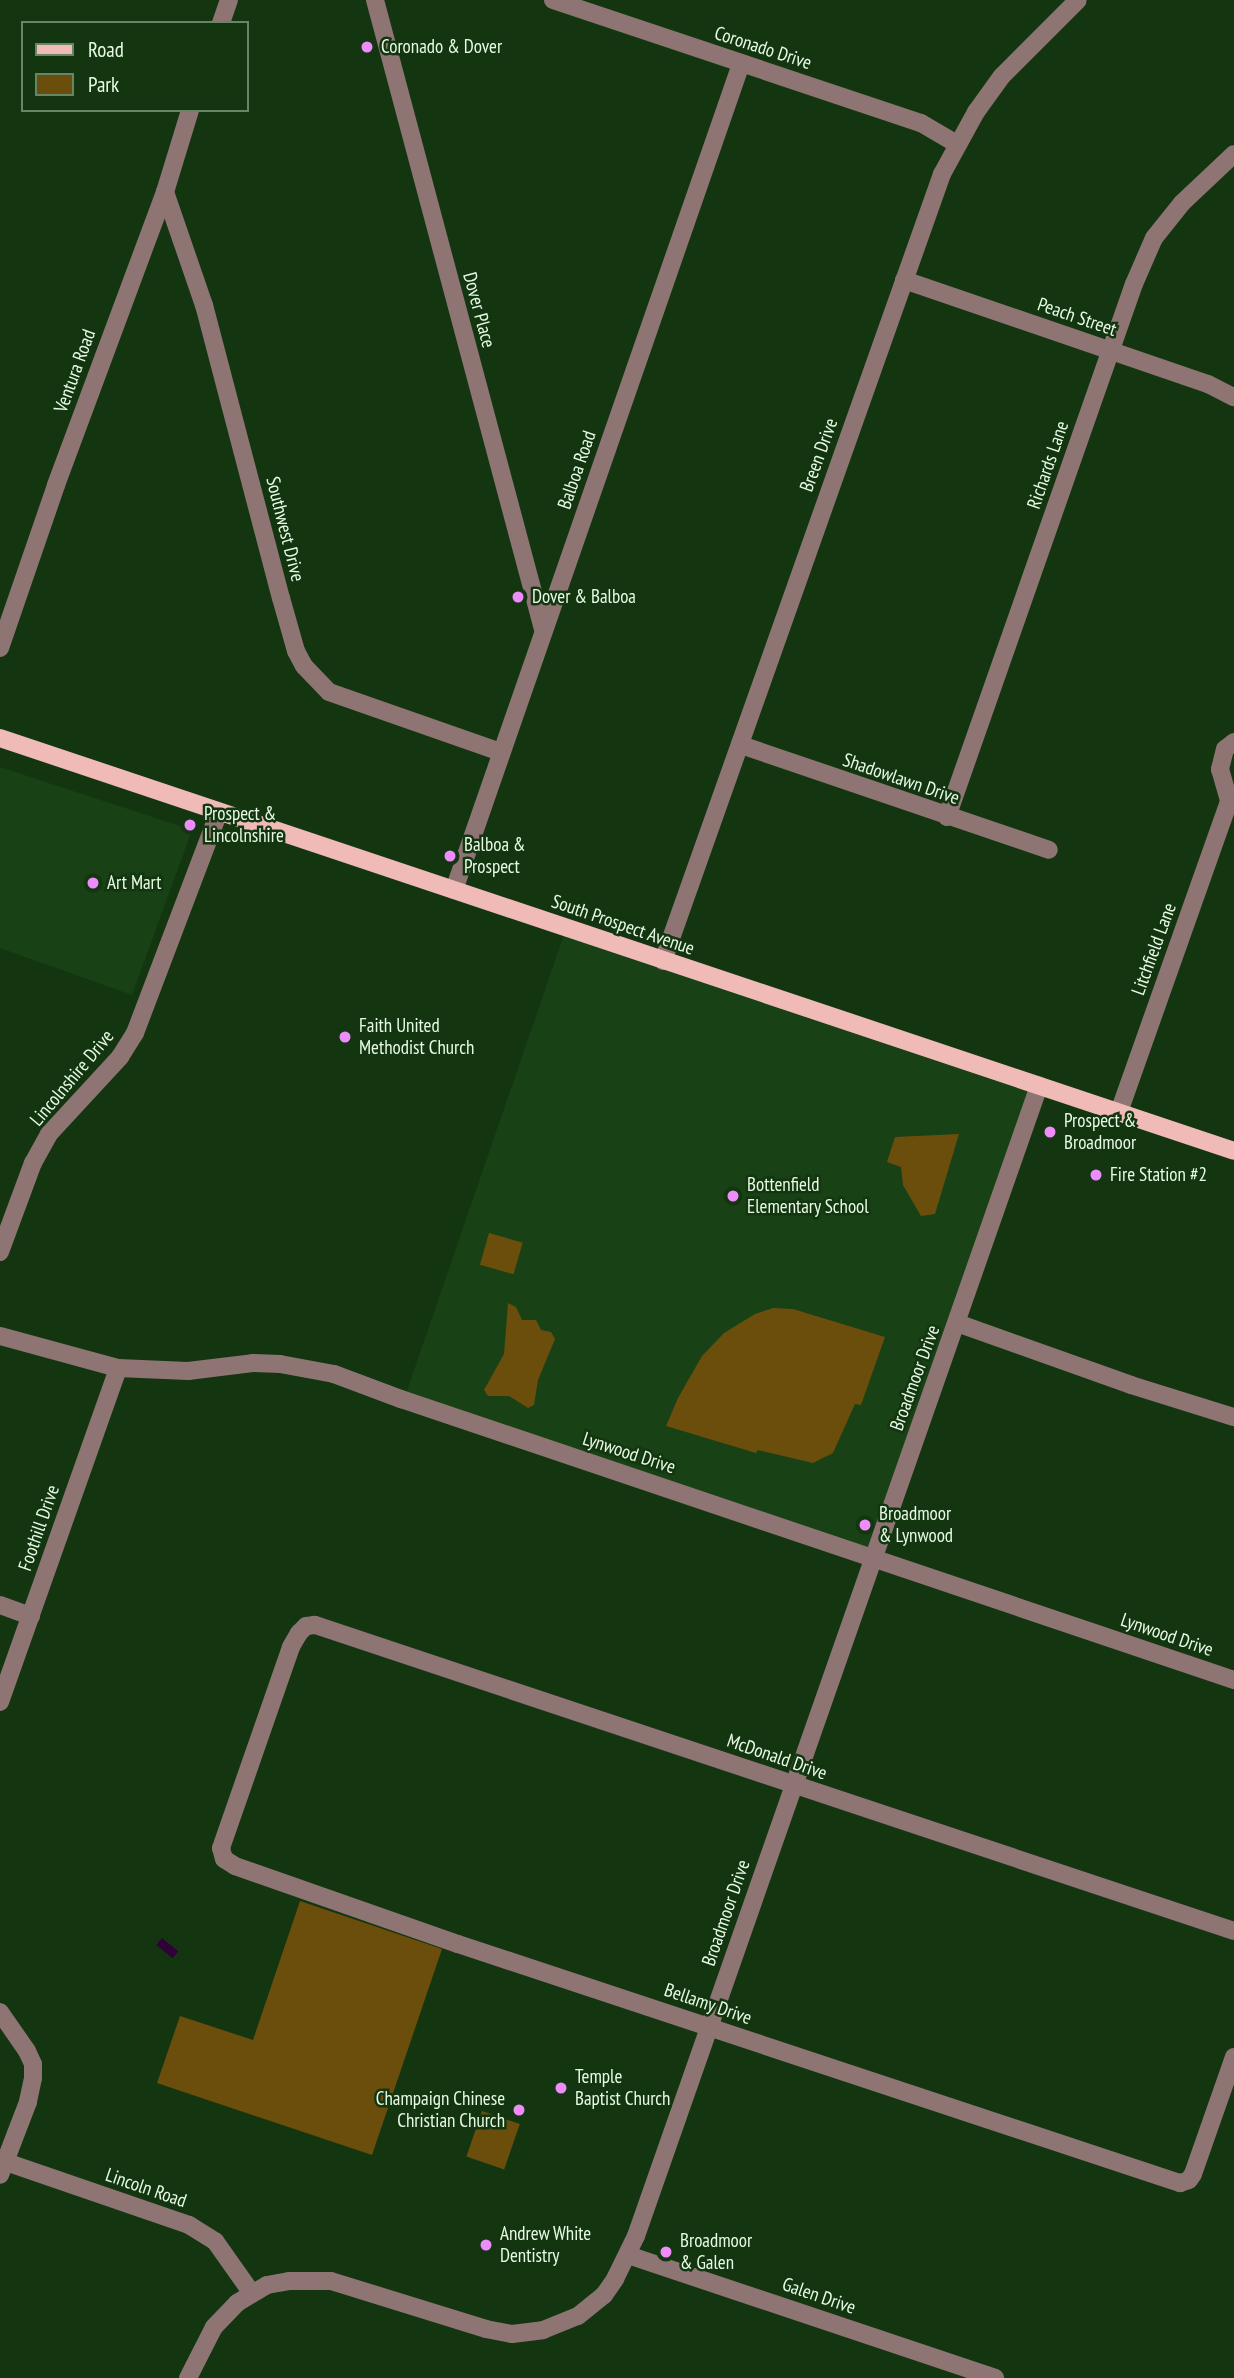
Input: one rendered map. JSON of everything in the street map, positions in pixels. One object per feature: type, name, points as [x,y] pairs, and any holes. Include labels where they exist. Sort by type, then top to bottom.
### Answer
[{"type":"main road","name":"South Prospect Avenue","points":[[0,737],[1234,1151]]},
{"type":"street","points":[[222,21],[229,0]]},
{"type":"street","name":"Dover Place","points":[[375,0],[544,630]]},
{"type":"street","name":"Coronado Drive","points":[[553,0],[921,124],[957,144]]},
{"type":"street","name":"Breen Drive","points":[[663,961],[930,205],[957,144],[1002,76],[1078,0]]},
{"type":"street","name":"Balboa Road","points":[[454,890],[741,64]]},
{"type":"street","name":"Ventura Road","points":[[0,648],[56,485],[165,192],[189,112]]},
{"type":"street","name":"Richards Lane","points":[[947,817],[1110,351],[1154,238],[1182,203],[1234,154]]},
{"type":"street","name":"Southwest Drive","points":[[165,192],[204,305],[281,598],[296,651],[304,666],[329,692],[500,752]]},
{"type":"street","name":"Peach Street","points":[[904,279],[1208,384],[1234,397]]},
{"type":"street","name":"Litchfield Lane","points":[[1119,1112],[1231,799],[1220,769],[1225,749],[1234,742]]},
{"type":"street","name":"Shadowlawn Drive","points":[[741,745],[1049,850]]},
{"type":"street","name":"Lincolnshire Drive","points":[[0,1252],[33,1164],[49,1134],[120,1057],[135,1033],[219,812]]},
{"type":"street","name":"Broadmoor Drive","points":[[188,2378],[214,2327],[251,2292],[289,2281],[331,2281],[486,2329],[512,2334],[543,2330],[578,2316],[604,2295],[628,2255],[1039,1086]]},
{"type":"street","points":[[957,1323],[1131,1385],[1234,1417]]},
{"type":"street","name":"Lynwood Drive","points":[[0,1336],[118,1368],[188,1371],[280,1364],[334,1374],[414,1404],[1234,1680]]},
{"type":"street","name":"Foothill Drive","points":[[0,1702],[118,1368]]},
{"type":"street","points":[[0,1605],[31,1616]]},
{"type":"street","name":"McDonald Drive","points":[[224,1859],[221,1848],[229,1822],[291,1647],[306,1626],[314,1625],[1234,1931]]},
{"type":"street","name":"Bellamy Drive","points":[[224,1859],[234,1866],[478,1951],[1180,2183],[1193,2174],[1234,2057]]},
{"type":"street","points":[[0,2012],[27,2050],[33,2064],[28,2102],[2,2165]]},
{"type":"street","name":"Lincoln Road","points":[[2,2165],[197,2229],[223,2250],[251,2292]]},
{"type":"street","name":"Galen Drive","points":[[628,2255],[992,2377]]},
{"type":"shaded area","points":[[0,767],[192,830],[132,995],[0,948]]},
{"type":"shaded area","name":"Bottenfield Elementary School","points":[[567,926],[1032,1086],[871,1553],[406,1393]]},
{"type":"shaded area","points":[[162,1938],[178,1951],[173,1958],[156,1945]]},
{"type":"green space","points":[[959,1134],[935,1214],[921,1216],[903,1185],[901,1167],[887,1162],[895,1137]]},
{"type":"green space","points":[[489,1233],[523,1243],[514,1274],[480,1265]]},
{"type":"green space","points":[[508,1303],[516,1307],[522,1320],[536,1320],[541,1330],[551,1332],[555,1339],[538,1380],[534,1405],[528,1408],[509,1396],[488,1396],[484,1390],[504,1354]]},
{"type":"green space","points":[[773,1308],[793,1309],[885,1337],[861,1405],[855,1404],[833,1453],[813,1463],[758,1450],[756,1453],[666,1426],[678,1398],[702,1356],[724,1333],[755,1314]]},
{"type":"green space","points":[[300,1901],[442,1949],[372,2155],[157,2083],[180,2016],[253,2040]]},
{"type":"green space","points":[[482,2111],[520,2124],[504,2169],[466,2156]]},
{"type":"place","name":"Coronado & Dover","points":[[367,47]]},
{"type":"place","name":"Dover & Balboa","points":[[518,597]]},
{"type":"place","name":"Prospect & Lincolnshire","points":[[190,825]]},
{"type":"place","name":"Balboa & Prospect","points":[[450,856]]},
{"type":"place","name":"Art Mart","points":[[93,883]]},
{"type":"place","name":"Faith United Methodist Church","points":[[345,1037]]},
{"type":"place","name":"Prospect & Broadmoor","points":[[1050,1132]]},
{"type":"place","name":"Fire Station #2","points":[[1096,1175]]},
{"type":"place","name":"Bottenfield Elementary School","points":[[733,1196]]},
{"type":"place","name":"Broadmoor & Lynwood","points":[[865,1525]]},
{"type":"place","name":"Temple Baptist Church","points":[[561,2088]]},
{"type":"place","name":"Champaign Chinese Christian Church","points":[[519,2110]]},
{"type":"place","name":"Andrew White Dentistry","points":[[486,2245]]},
{"type":"place","name":"Broadmoor & Galen","points":[[666,2252]]}]
